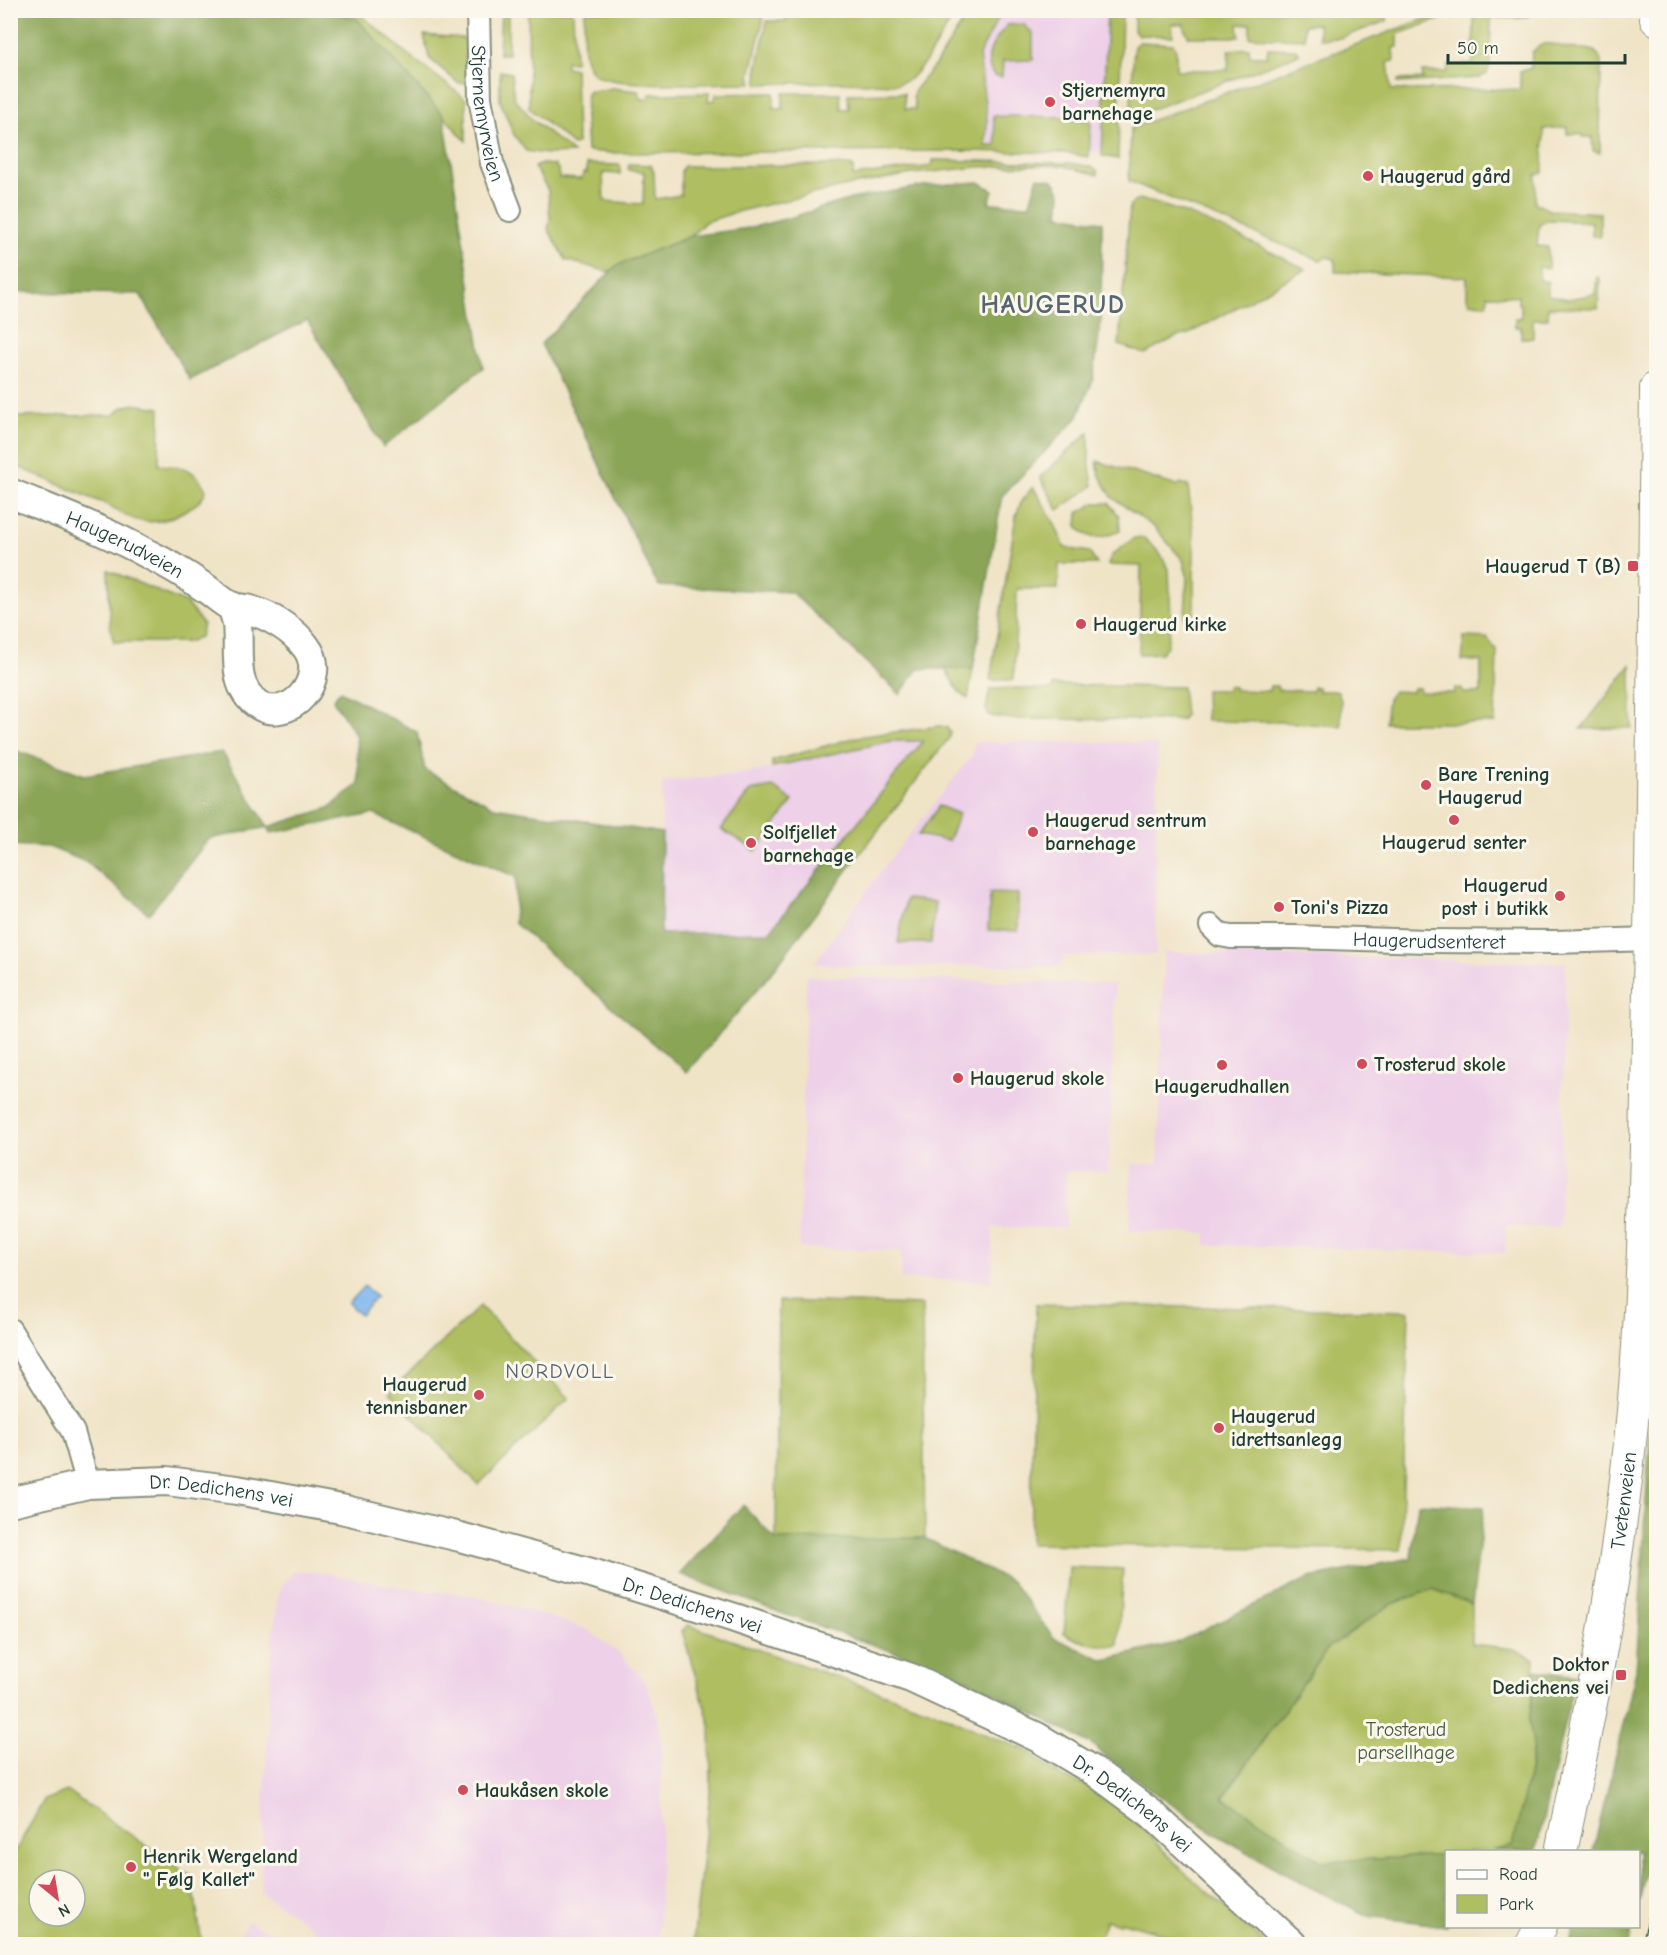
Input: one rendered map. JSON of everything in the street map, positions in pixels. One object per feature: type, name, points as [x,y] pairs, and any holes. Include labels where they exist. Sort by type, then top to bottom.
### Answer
[{"type":"main road","points":[[1656,10],[1656,19]]},
{"type":"main road","name":"Tvetenveien","points":[[1561,1850],[1592,1706],[1608,1615],[1632,1421],[1643,1260],[1651,939],[1656,388]]},
{"type":"main road","points":[[1532,1944],[1541,1928]]},
{"type":"main road","points":[[1541,1944],[1542,1928]]},
{"type":"street","name":"Stjernemyrveien","points":[[478,10],[480,98],[492,163],[510,210]]},
{"type":"street","name":"Haugerudveien","points":[[10,493],[147,553],[232,606]]},
{"type":"street","name":"Haugerudsenteret","points":[[1210,926],[1220,935],[1231,938],[1519,941],[1651,939]]},
{"type":"street","points":[[10,1330],[73,1432],[88,1484]]},
{"type":"street","name":"Dr. Dedichens vei","points":[[10,1502],[88,1484],[167,1481],[341,1509],[460,1537],[595,1574],[735,1618],[911,1678],[1037,1737],[1094,1771],[1152,1814],[1292,1944]]},
{"type":"shaded area","name":"Stjernemyra barnehage","points":[[998,11],[1121,11],[1116,153],[990,148],[976,57]]},
{"type":"shaded area","name":"Solfjellet barnehage","points":[[891,741],[924,741],[769,932],[660,934],[662,782],[753,772]]},
{"type":"shaded area","name":"Haugerud sentrum barnehage","points":[[975,742],[1126,742],[1158,745],[1155,868],[1156,955],[1064,956],[1063,963],[1054,967],[836,966],[814,963],[889,860],[972,756]]},
{"type":"shaded area","name":"Trosterud skole","points":[[1164,952],[1566,963],[1559,1228],[1506,1226],[1505,1253],[1206,1245],[1206,1233],[1129,1231],[1131,1164],[1158,1164]]},
{"type":"shaded area","name":"Haugerud skole","points":[[806,976],[1115,984],[1109,1172],[1066,1171],[1065,1228],[993,1227],[992,1281],[901,1279],[901,1251],[799,1248]]},
{"type":"shaded area","name":"Haukåsen skole","points":[[294,1570],[325,1573],[398,1587],[468,1595],[535,1612],[588,1630],[621,1655],[645,1681],[658,1717],[662,1750],[659,1944],[336,1944],[260,1892],[272,1638],[279,1591]]},
{"type":"shaded area","points":[[248,1921],[257,1926],[306,1944],[235,1944]]},
{"type":"green space","points":[[11,10],[326,10],[357,19],[444,116],[483,368],[383,447],[307,320],[190,380],[140,294],[11,292]]},
{"type":"green space","points":[[787,10],[957,11],[926,61],[910,79],[897,84],[839,82],[758,84],[757,68],[767,21],[787,21]]},
{"type":"green space","points":[[1387,10],[1387,21],[1340,38],[1319,39],[1318,24],[1304,25],[1304,39],[1250,37],[1250,24],[1238,24],[1239,37],[1189,37],[1184,24],[1172,24],[1173,36],[1139,35],[1134,31],[1134,11]]},
{"type":"green space","points":[[326,11],[356,11],[466,99],[466,141],[357,19]]},
{"type":"green space","points":[[501,11],[508,11],[508,54],[499,54]]},
{"type":"green space","points":[[528,11],[573,11],[575,62],[566,61],[566,67],[575,69],[577,143],[573,145],[529,108]]},
{"type":"green space","points":[[585,11],[763,11],[763,21],[750,75],[752,83],[643,83],[603,78],[593,73],[586,60],[583,43]]},
{"type":"green space","points":[[970,11],[1002,11],[979,55],[987,119],[986,146],[997,146],[993,116],[1064,117],[1065,119],[1091,121],[1089,157],[1065,153],[966,151],[612,153],[587,151],[585,115],[587,92],[613,88],[639,91],[641,99],[649,99],[650,94],[709,93],[708,101],[715,100],[716,94],[774,93],[774,109],[783,109],[783,93],[840,93],[841,109],[849,109],[848,94],[904,93],[905,109],[915,109],[913,95],[916,88],[935,65]]},
{"type":"green space","points":[[1107,11],[1122,11],[1118,159],[1102,156]]},
{"type":"green space","points":[[1446,11],[1463,11],[1398,34],[1398,47],[1393,48],[1394,61],[1388,62],[1391,90],[1520,89],[1520,72],[1531,68],[1532,52],[1544,44],[1588,49],[1599,57],[1601,62],[1600,153],[1593,151],[1592,137],[1567,134],[1567,127],[1544,129],[1543,173],[1536,174],[1535,203],[1549,210],[1600,213],[1600,236],[1592,236],[1592,222],[1548,220],[1539,225],[1537,246],[1548,247],[1548,268],[1539,267],[1539,280],[1548,282],[1548,295],[1568,299],[1595,294],[1597,277],[1600,279],[1598,308],[1548,307],[1548,319],[1533,319],[1533,338],[1521,338],[1521,327],[1515,327],[1515,318],[1521,318],[1518,296],[1488,295],[1487,304],[1470,303],[1467,297],[1467,277],[1335,272],[1335,259],[1326,257],[1321,261],[1129,181],[1131,128]]},
{"type":"green space","points":[[1474,11],[1531,11],[1531,15],[1521,18],[1491,18],[1490,64],[1487,74],[1479,78],[1398,83],[1398,80],[1423,79],[1422,72],[1447,72],[1449,65],[1473,64]]},
{"type":"green space","points":[[1023,24],[1033,33],[1033,60],[1003,61],[1002,77],[994,76],[990,69],[989,56],[994,43],[1007,25]]},
{"type":"green space","points":[[424,35],[466,40],[467,83],[458,83],[429,58]]},
{"type":"green space","points":[[1139,42],[1173,44],[1176,50],[1176,70],[1228,70],[1229,50],[1249,48],[1250,56],[1267,56],[1268,48],[1295,49],[1300,54],[1142,113],[1134,111],[1131,105],[1134,46]]},
{"type":"green space","points":[[500,71],[511,73],[514,98],[532,119],[573,153],[547,154],[526,151],[514,135],[500,101]]},
{"type":"green space","points":[[933,160],[1071,163],[1091,167],[1098,171],[1098,175],[1064,166],[978,167],[912,174],[847,186],[740,211],[705,222],[691,236],[616,266],[609,272],[566,260],[548,229],[550,221],[548,190],[534,167],[542,164],[555,165],[559,178],[582,179],[583,173],[587,173],[587,164],[620,165],[620,174],[603,173],[604,201],[643,204],[644,172],[628,170],[629,164],[651,165],[654,173],[655,199],[681,195],[681,171],[684,166],[846,165],[853,166],[853,176],[932,166]]},
{"type":"green space","points":[[1038,177],[1053,180],[1061,193],[1059,215],[1102,222],[1101,320],[1093,380],[1077,418],[1002,496],[973,669],[918,669],[900,694],[791,592],[658,586],[541,344],[616,266],[691,236],[749,228],[851,199],[923,186],[979,182],[993,190],[989,203],[1029,205]]},
{"type":"green space","points":[[1139,199],[1203,220],[1306,269],[1189,334],[1176,337],[1145,354],[1119,345],[1130,205]]},
{"type":"green space","points":[[133,404],[160,408],[159,465],[187,469],[197,476],[206,490],[198,503],[176,516],[151,522],[134,519],[106,504],[11,464],[11,417],[115,415],[121,408]]},
{"type":"green space","points":[[1089,432],[1089,461],[1093,486],[1058,510],[1040,477]]},
{"type":"green space","points":[[1097,461],[1177,486],[1181,483],[1188,486],[1194,537],[1194,619],[1185,619],[1187,575],[1183,560],[1155,528],[1112,497],[1099,474]]},
{"type":"green space","points":[[1033,487],[1053,520],[1065,548],[1089,552],[1097,564],[1059,564],[1058,589],[1017,589],[1014,680],[990,680],[1016,516],[1022,500]]},
{"type":"green space","points":[[1095,503],[1109,503],[1119,516],[1120,531],[1097,538],[1087,535],[1077,526],[1078,513]]},
{"type":"green space","points":[[1134,538],[1144,538],[1159,552],[1169,569],[1171,620],[1167,646],[1161,653],[1139,654],[1141,566],[1108,565],[1111,556]]},
{"type":"green space","points":[[108,570],[186,603],[203,624],[200,637],[189,642],[114,642],[110,626]]},
{"type":"green space","points":[[1464,637],[1487,638],[1497,651],[1495,723],[1385,723],[1388,699],[1394,691],[1412,692],[1413,688],[1419,688],[1420,692],[1454,693],[1455,688],[1462,689],[1463,693],[1481,693],[1481,661],[1462,661]]},
{"type":"green space","points":[[1631,665],[1632,728],[1581,729]]},
{"type":"green space","points":[[945,669],[973,669],[968,699],[959,692]]},
{"type":"green space","points":[[1053,685],[1182,687],[1185,715],[1181,720],[1012,719],[990,716],[986,709],[990,689],[1052,690]]},
{"type":"green space","points":[[1228,686],[1234,687],[1235,690],[1269,691],[1270,686],[1277,686],[1278,690],[1312,691],[1313,687],[1318,687],[1318,691],[1338,691],[1341,701],[1341,726],[1206,721],[1205,690],[1227,690]]},
{"type":"green space","points":[[340,691],[417,732],[425,770],[494,807],[662,833],[661,934],[769,932],[833,853],[853,863],[772,972],[687,1072],[514,923],[516,877],[373,814],[271,833],[268,827],[329,808],[359,784],[356,736],[333,700]]},
{"type":"green space","points":[[946,727],[950,732],[949,738],[853,863],[833,853],[923,741],[891,741],[772,767],[772,761],[857,737]]},
{"type":"green space","points":[[11,749],[85,775],[222,752],[268,827],[209,839],[149,914],[86,862],[49,847],[11,845]]},
{"type":"green space","points":[[773,787],[793,801],[756,851],[721,829],[750,791]]},
{"type":"green space","points":[[939,806],[959,814],[948,841],[918,835]]},
{"type":"green space","points":[[990,893],[1018,894],[1018,931],[988,930]]},
{"type":"green space","points":[[906,899],[935,902],[931,943],[898,943]]},
{"type":"green space","points":[[778,1301],[922,1305],[925,1538],[776,1540]]},
{"type":"green space","name":"Haugerud idrettsanlegg","points":[[1036,1304],[1409,1311],[1401,1550],[1030,1544]]},
{"type":"green space","name":"Haugerud tennisbaner","points":[[480,1306],[569,1398],[478,1485],[390,1392]]},
{"type":"green space","points":[[1656,1331],[1656,1826],[1640,1898],[1640,1850],[1593,1850],[1636,1671]]},
{"type":"green space","points":[[1418,1503],[1484,1507],[1472,1604],[1433,1589],[1392,1604],[1328,1648],[1223,1797],[1322,1862],[1445,1855],[1445,1926],[1368,1916],[1302,1883],[1216,1834],[1156,1794],[1089,1743],[949,1671],[781,1613],[680,1574],[743,1505],[776,1540],[925,1538],[1012,1582],[1054,1638],[1104,1660],[1176,1643],[1309,1578],[1411,1558]]},
{"type":"green space","points":[[1069,1567],[1123,1569],[1118,1646],[1090,1644],[1064,1633]]},
{"type":"green space","name":"Trosterud parsellhage","points":[[1433,1589],[1472,1604],[1472,1644],[1514,1649],[1534,1659],[1534,1687],[1529,1720],[1533,1745],[1521,1816],[1513,1846],[1496,1850],[1445,1850],[1445,1855],[1322,1862],[1223,1798],[1328,1648],[1392,1604]]},
{"type":"green space","points":[[688,1625],[942,1714],[1028,1751],[1063,1778],[1084,1784],[1139,1825],[1189,1876],[1257,1935],[1264,1944],[1186,1944],[1165,1934],[1120,1921],[1119,1924],[1106,1920],[1097,1944],[693,1944],[711,1783],[710,1724],[682,1631]]},
{"type":"green space","points":[[1534,1670],[1575,1676],[1536,1850],[1496,1850],[1513,1846],[1531,1763],[1533,1745],[1529,1720]]},
{"type":"green space","points":[[67,1791],[192,1877],[202,1944],[11,1944],[11,1859],[44,1800]]},
{"type":"green space","points":[[1574,1928],[1633,1928],[1628,1944],[1570,1944]]},
{"type":"water","points":[[364,1286],[376,1297],[360,1315],[348,1303]]},
{"type":"railway","points":[[1645,1944],[1656,1898]]},
{"type":"place","name":"Stjernemyra barnehage","points":[[1050,102]]},
{"type":"place","name":"Haugerud gård","points":[[1368,176]]},
{"type":"place","name":"Haugerud T (B)","points":[[1633,566]]},
{"type":"place","name":"Haugerud kirke","points":[[1081,624]]},
{"type":"place","name":"Bare Trening Haugerud","points":[[1426,785]]},
{"type":"place","name":"Haugerud senter","points":[[1454,820]]},
{"type":"place","name":"Haugerud sentrum barnehage","points":[[1033,832]]},
{"type":"place","name":"Solfjellet barnehage","points":[[751,843]]},
{"type":"place","name":"Haugerud post i butikk","points":[[1560,896]]},
{"type":"place","name":"Toni's Pizza","points":[[1279,907]]},
{"type":"place","name":"Trosterud skole","points":[[1362,1064]]},
{"type":"place","name":"Haugerudhallen","points":[[1222,1065]]},
{"type":"place","name":"Haugerud skole","points":[[958,1078]]},
{"type":"place","name":"Haugerud tennisbaner","points":[[479,1395]]},
{"type":"place","name":"Haugerud idrettsanlegg","points":[[1219,1428]]},
{"type":"place","name":"Doktor Dedichens vei","points":[[1621,1675]]},
{"type":"place","name":"Haukåsen skole","points":[[463,1790]]},
{"type":"place","name":"Henrik Wergeland \" Følg Kallet\"","points":[[131,1867]]},
{"type":"district","name":"HAUGERUD","points":[[1053,304]]},
{"type":"district","name":"NORDVOLL","points":[[560,1371]]}]
